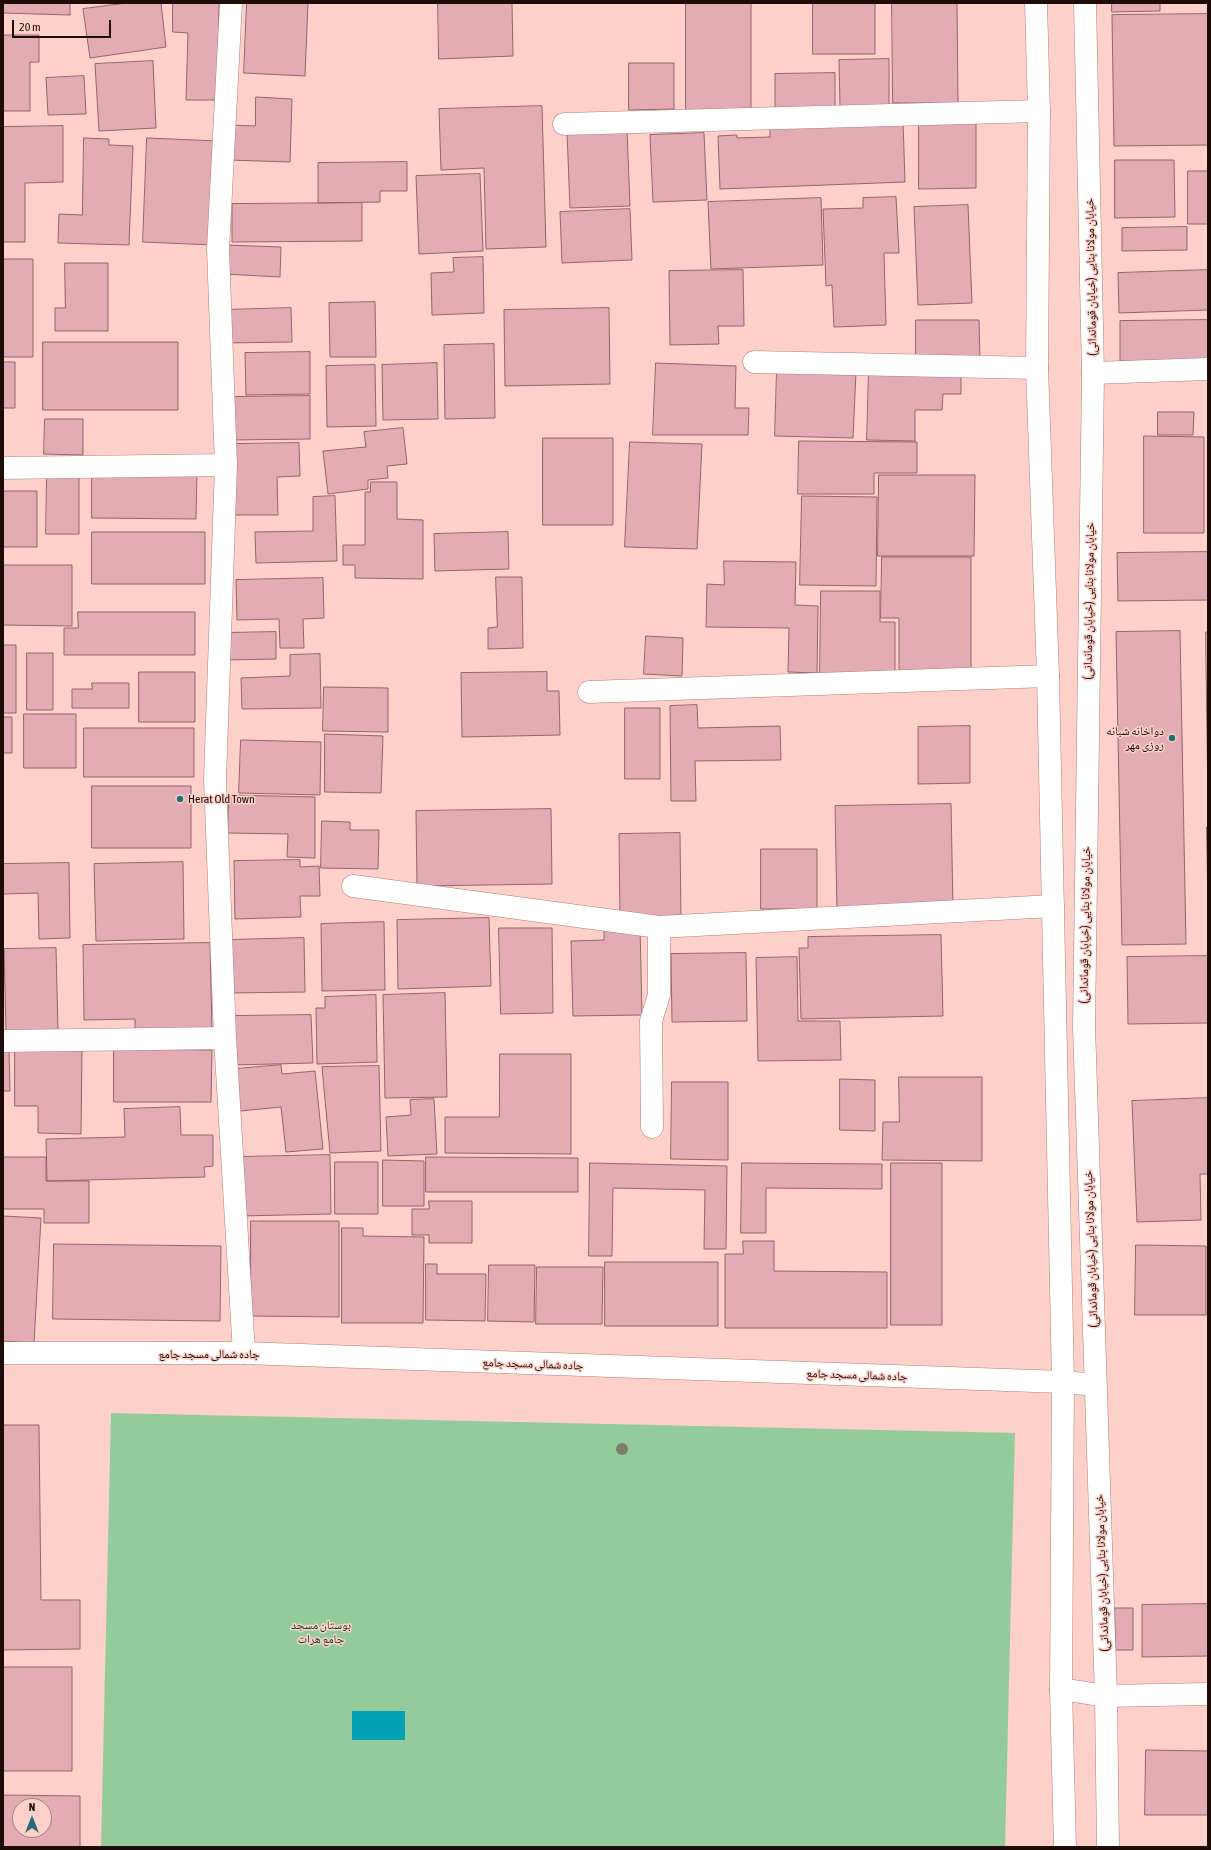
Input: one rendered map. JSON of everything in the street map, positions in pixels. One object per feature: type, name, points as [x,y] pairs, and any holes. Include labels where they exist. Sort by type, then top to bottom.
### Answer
[{"type":"street","points":[[231,3],[218,249],[226,465],[215,779],[225,1038],[244,1354]]},
{"type":"street","points":[[1036,3],[1039,111],[1037,368],[1048,676],[1063,1382],[1061,1689],[1065,1847]]},
{"type":"street","name":"خیابان مولانا بنایی (خیابان قوماندانی)","points":[[1085,3],[1093,373],[1084,1026],[1106,1696],[1108,1847]]},
{"type":"street","points":[[564,124],[1039,111]]},
{"type":"street","points":[[754,362],[1037,368]]},
{"type":"street","points":[[1093,373],[1208,369]]},
{"type":"street","points":[[3,468],[226,465]]},
{"type":"street","points":[[589,692],[1048,676]]},
{"type":"street","points":[[353,886],[659,927],[1053,906]]},
{"type":"street","points":[[652,1127],[651,1021],[659,995],[659,927]]},
{"type":"street","points":[[3,1041],[225,1038]]},
{"type":"street","name":"جاده شمالی مسجد جامع","points":[[3,1353],[244,1354],[1063,1382],[1096,1385]]},
{"type":"street","points":[[1061,1689],[1106,1696],[1208,1694]]},
{"type":"green space","name":"بوستان مسجد جامع هرات","points":[[111,1413],[1015,1433],[1005,1847],[101,1847]]},
{"type":"water","points":[[352,1711],[405,1711],[405,1740],[352,1740]]},
{"type":"building","points":[[3,3],[70,3],[70,15],[3,13]]},
{"type":"building","points":[[127,3],[161,3],[166,47],[90,58],[83,9]]},
{"type":"building","points":[[173,3],[219,3],[218,100],[186,100],[188,33],[173,32]]},
{"type":"building","points":[[247,3],[308,3],[305,76],[244,73]]},
{"type":"building","points":[[438,3],[512,3],[513,56],[439,59]]},
{"type":"building","points":[[686,3],[751,3],[751,109],[686,110]]},
{"type":"building","points":[[813,3],[875,3],[875,54],[813,54]]},
{"type":"building","points":[[892,3],[957,3],[958,103],[893,103]]},
{"type":"building","points":[[1112,3],[1160,3],[1160,11],[1112,12]]},
{"type":"building","points":[[1208,14],[1208,145],[1114,146],[1112,15]]},
{"type":"building","points":[[3,35],[39,35],[39,62],[30,62],[30,111],[3,111]]},
{"type":"building","points":[[889,59],[889,106],[840,107],[839,60]]},
{"type":"building","points":[[153,61],[156,128],[99,131],[95,64]]},
{"type":"building","points":[[629,63],[674,63],[674,109],[629,110]]},
{"type":"building","points":[[835,73],[835,109],[775,109],[775,74]]},
{"type":"building","points":[[84,76],[86,114],[48,115],[46,78]]},
{"type":"building","points":[[256,97],[292,99],[290,162],[229,160],[230,125],[255,126]]},
{"type":"building","points":[[542,106],[546,247],[486,249],[484,168],[441,170],[439,109]]},
{"type":"building","points":[[903,121],[905,182],[720,189],[718,136],[737,135],[737,138],[770,137],[770,126]]},
{"type":"building","points":[[919,121],[976,121],[976,188],[919,189]]},
{"type":"building","points":[[63,126],[63,182],[25,183],[25,242],[3,242],[3,127]]},
{"type":"building","points":[[627,130],[630,206],[570,208],[567,132]]},
{"type":"building","points":[[704,133],[707,200],[653,202],[650,135]]},
{"type":"building","points":[[84,138],[109,139],[109,145],[133,146],[129,245],[58,243],[59,214],[82,215]]},
{"type":"building","points":[[147,138],[218,141],[213,245],[143,242]]},
{"type":"building","points":[[1115,160],[1174,160],[1175,217],[1115,218]]},
{"type":"building","points":[[407,162],[407,191],[380,191],[380,202],[318,203],[318,163]]},
{"type":"building","points":[[1188,171],[1208,171],[1208,224],[1188,224]]},
{"type":"building","points":[[480,174],[483,251],[419,254],[416,176]]},
{"type":"building","points":[[896,197],[899,253],[884,253],[886,325],[834,327],[832,285],[826,286],[823,209],[863,208],[863,198]]},
{"type":"building","points":[[821,198],[823,265],[711,269],[708,202]]},
{"type":"building","points":[[362,203],[362,241],[232,242],[232,204]]},
{"type":"building","points":[[968,205],[972,303],[918,305],[914,207]]},
{"type":"building","points":[[630,209],[632,260],[562,263],[560,212]]},
{"type":"building","points":[[1187,227],[1187,250],[1122,251],[1122,228]]},
{"type":"building","points":[[225,245],[281,247],[280,277],[224,274]]},
{"type":"building","points":[[483,257],[484,313],[432,315],[431,273],[454,272],[453,258]]},
{"type":"building","points":[[3,259],[33,259],[33,357],[3,357]]},
{"type":"building","points":[[65,263],[108,263],[108,331],[55,331],[55,308],[65,308]]},
{"type":"building","points":[[743,270],[744,326],[718,326],[719,344],[670,345],[669,271]]},
{"type":"building","points":[[1208,270],[1208,310],[1119,313],[1118,273]]},
{"type":"building","points":[[375,302],[376,357],[330,357],[329,303]]},
{"type":"building","points":[[291,308],[292,342],[224,343],[223,310]]},
{"type":"building","points":[[609,308],[610,384],[505,386],[504,310]]},
{"type":"building","points":[[916,320],[979,320],[980,361],[916,362]]},
{"type":"building","points":[[1208,320],[1208,360],[1120,361],[1120,321]]},
{"type":"building","points":[[43,342],[178,342],[178,410],[43,410]]},
{"type":"building","points":[[494,344],[495,418],[445,419],[444,345]]},
{"type":"building","points":[[310,352],[310,394],[246,395],[245,353]]},
{"type":"building","points":[[3,362],[15,362],[15,408],[3,408]]},
{"type":"building","points":[[437,363],[438,419],[383,420],[382,365]]},
{"type":"building","points":[[656,363],[736,366],[735,408],[749,408],[748,435],[653,435]]},
{"type":"building","points":[[375,365],[376,426],[327,427],[326,366]]},
{"type":"building","points":[[777,369],[856,372],[853,438],[775,436]]},
{"type":"building","points":[[869,369],[961,372],[961,394],[943,394],[942,410],[915,410],[915,441],[867,440]]},
{"type":"building","points":[[310,396],[310,439],[231,440],[230,397]]},
{"type":"building","points":[[1158,412],[1194,412],[1193,435],[1158,435]]},
{"type":"building","points":[[45,419],[83,419],[83,455],[44,454]]},
{"type":"building","points":[[403,428],[407,464],[387,466],[388,478],[368,480],[368,489],[328,494],[323,451],[366,447],[364,432]]},
{"type":"building","points":[[1144,436],[1204,437],[1204,533],[1144,533]]},
{"type":"building","points":[[543,438],[613,438],[613,525],[543,525]]},
{"type":"building","points":[[799,441],[917,442],[917,473],[874,473],[874,494],[798,494]]},
{"type":"building","points":[[630,442],[702,444],[697,549],[625,547]]},
{"type":"building","points":[[299,443],[300,476],[277,477],[278,515],[233,515],[232,444]]},
{"type":"building","points":[[92,471],[197,472],[196,519],[92,518]]},
{"type":"building","points":[[47,472],[79,472],[79,534],[46,534]]},
{"type":"building","points":[[879,475],[975,475],[974,556],[878,556]]},
{"type":"building","points":[[371,482],[397,482],[397,519],[423,520],[423,579],[355,578],[355,565],[343,565],[343,545],[365,545],[365,492],[370,492]]},
{"type":"building","points":[[3,491],[37,491],[37,547],[3,547]]},
{"type":"building","points":[[335,496],[337,561],[256,563],[255,532],[313,531],[313,497]]},
{"type":"building","points":[[802,496],[877,497],[876,586],[800,585]]},
{"type":"building","points":[[92,532],[205,532],[205,584],[92,584]]},
{"type":"building","points":[[508,532],[509,569],[435,571],[434,534]]},
{"type":"building","points":[[1208,552],[1208,600],[1118,601],[1117,553]]},
{"type":"building","points":[[882,557],[971,557],[971,675],[899,675],[899,618],[881,618]]},
{"type":"building","points":[[724,561],[796,562],[795,605],[818,606],[817,673],[788,672],[789,628],[706,627],[707,584],[724,585]]},
{"type":"building","points":[[3,565],[72,565],[72,626],[3,625]]},
{"type":"building","points":[[496,577],[522,577],[523,648],[488,649],[488,628],[497,627]]},
{"type":"building","points":[[323,578],[324,618],[303,619],[304,648],[280,648],[279,619],[237,620],[236,580]]},
{"type":"building","points":[[821,591],[880,591],[880,622],[895,622],[895,677],[820,677]]},
{"type":"building","points":[[78,612],[195,612],[195,655],[64,655],[64,628],[78,628]]},
{"type":"building","points":[[1180,631],[1186,944],[1122,945],[1116,632]]},
{"type":"building","points":[[276,632],[276,659],[225,660],[224,633]]},
{"type":"building","points":[[1206,632],[1208,632],[1208,807]]},
{"type":"building","points":[[646,636],[683,638],[682,676],[644,674]]},
{"type":"building","points":[[3,645],[16,645],[16,713],[3,713]]},
{"type":"building","points":[[27,653],[53,653],[53,710],[27,710]]},
{"type":"building","points":[[320,654],[321,708],[242,709],[241,678],[290,676],[290,655]]},
{"type":"building","points":[[139,672],[195,672],[195,722],[139,722]]},
{"type":"building","points":[[547,672],[547,691],[559,691],[560,735],[462,737],[461,673]]},
{"type":"building","points":[[92,683],[129,683],[129,708],[72,708],[72,689],[92,689]]},
{"type":"building","points":[[324,687],[388,688],[388,732],[323,731]]},
{"type":"building","points":[[697,705],[698,728],[780,726],[781,760],[695,761],[696,801],[671,801],[670,706]]},
{"type":"building","points":[[625,708],[660,708],[660,779],[625,779]]},
{"type":"building","points":[[24,714],[76,714],[76,768],[24,768]]},
{"type":"building","points":[[3,717],[12,717],[12,753],[3,753]]},
{"type":"building","points":[[970,726],[970,783],[918,784],[918,727]]},
{"type":"building","points":[[84,728],[194,728],[194,777],[84,777]]},
{"type":"building","points":[[325,734],[383,736],[381,793],[325,792]]},
{"type":"building","points":[[241,740],[321,742],[320,795],[239,793]]},
{"type":"building","points":[[92,786],[191,786],[191,848],[92,848]]},
{"type":"building","points":[[229,795],[315,797],[315,858],[287,857],[288,834],[228,833]]},
{"type":"building","points":[[951,804],[953,909],[837,911],[835,806]]},
{"type":"building","points":[[551,809],[552,884],[417,886],[416,811]]},
{"type":"building","points":[[322,821],[350,822],[350,830],[379,830],[378,869],[321,868]]},
{"type":"building","points":[[1207,827],[1208,827],[1208,906]]},
{"type":"building","points":[[680,833],[681,919],[620,919],[619,834]]},
{"type":"building","points":[[761,849],[817,849],[817,909],[761,909]]},
{"type":"building","points":[[300,860],[300,867],[319,866],[320,896],[300,896],[301,917],[235,919],[234,861]]},
{"type":"building","points":[[183,862],[184,939],[96,941],[94,864]]},
{"type":"building","points":[[69,863],[70,938],[39,939],[38,893],[3,894],[3,864]]},
{"type":"building","points":[[489,918],[491,986],[398,989],[397,920]]},
{"type":"building","points":[[384,922],[385,990],[322,991],[321,924]]},
{"type":"building","points":[[640,927],[642,1015],[573,1016],[571,941],[604,940],[604,928]]},
{"type":"building","points":[[499,928],[552,928],[553,1013],[501,1014]]},
{"type":"building","points":[[941,935],[943,1016],[801,1019],[799,948],[808,948],[808,937]]},
{"type":"building","points":[[304,938],[305,992],[229,993],[228,940]]},
{"type":"building","points":[[210,943],[212,1031],[135,1033],[135,1019],[84,1020],[83,945]]},
{"type":"building","points":[[56,948],[58,1031],[6,1032],[4,949]]},
{"type":"building","points":[[746,953],[747,1021],[672,1022],[671,954]]},
{"type":"building","points":[[1208,956],[1208,1023],[1128,1024],[1127,957]]},
{"type":"building","points":[[797,957],[798,1021],[840,1021],[841,1060],[758,1061],[756,958]]},
{"type":"building","points":[[445,993],[447,1097],[385,1098],[383,995]]},
{"type":"building","points":[[376,995],[377,1062],[317,1064],[316,1008],[325,1008],[325,997]]},
{"type":"building","points":[[311,1015],[313,1063],[233,1065],[232,1016]]},
{"type":"building","points":[[3,1048],[9,1048],[10,1091],[3,1091]]},
{"type":"building","points":[[15,1048],[82,1048],[81,1134],[38,1133],[38,1106],[15,1106]]},
{"type":"building","points":[[114,1049],[212,1050],[211,1102],[114,1102]]},
{"type":"building","points":[[500,1054],[571,1054],[571,1154],[445,1153],[445,1117],[499,1117]]},
{"type":"building","points":[[281,1065],[282,1074],[315,1071],[323,1149],[286,1152],[281,1107],[240,1111],[236,1069]]},
{"type":"building","points":[[379,1066],[381,1151],[330,1153],[322,1067]]},
{"type":"building","points":[[899,1077],[982,1077],[982,1161],[882,1160],[883,1122],[899,1122]]},
{"type":"building","points":[[840,1079],[875,1080],[875,1131],[840,1130]]},
{"type":"building","points":[[672,1082],[728,1082],[728,1160],[671,1159]]},
{"type":"building","points":[[1208,1098],[1208,1174],[1200,1174],[1201,1220],[1137,1222],[1132,1101]]},
{"type":"building","points":[[434,1099],[437,1154],[388,1156],[386,1117],[411,1115],[410,1100]]},
{"type":"building","points":[[180,1107],[181,1135],[213,1135],[213,1166],[204,1167],[205,1177],[47,1181],[46,1139],[125,1137],[124,1109]]},
{"type":"building","points":[[330,1155],[331,1214],[240,1216],[239,1157]]},
{"type":"building","points":[[3,1157],[46,1157],[46,1181],[89,1181],[89,1223],[44,1223],[44,1209],[3,1209]]},
{"type":"building","points":[[426,1157],[578,1158],[578,1192],[426,1192]]},
{"type":"building","points":[[383,1160],[424,1161],[424,1206],[383,1206]]},
{"type":"building","points":[[335,1162],[378,1162],[378,1214],[335,1214]]},
{"type":"building","points":[[590,1163],[727,1166],[726,1249],[704,1249],[705,1190],[613,1188],[612,1256],[589,1256]]},
{"type":"building","points":[[742,1163],[882,1164],[882,1189],[766,1188],[766,1233],[741,1233]]},
{"type":"building","points":[[891,1163],[942,1163],[942,1325],[891,1325]]},
{"type":"building","points":[[429,1201],[472,1201],[472,1243],[429,1243],[429,1235],[412,1235],[412,1209],[429,1209]]},
{"type":"building","points":[[3,1216],[41,1218],[34,1343],[3,1341]]},
{"type":"building","points":[[251,1221],[339,1221],[339,1317],[251,1316]]},
{"type":"building","points":[[342,1228],[363,1228],[363,1236],[424,1237],[423,1323],[342,1323]]},
{"type":"building","points":[[743,1241],[774,1241],[774,1271],[887,1272],[887,1328],[725,1328],[725,1254],[743,1254]]},
{"type":"building","points":[[54,1244],[221,1246],[220,1321],[53,1319]]},
{"type":"building","points":[[1136,1245],[1206,1246],[1206,1315],[1135,1315]]},
{"type":"building","points":[[605,1262],[718,1262],[718,1326],[605,1326]]},
{"type":"building","points":[[426,1264],[437,1264],[437,1274],[486,1274],[485,1321],[426,1320]]},
{"type":"building","points":[[489,1265],[535,1265],[534,1322],[488,1321]]},
{"type":"building","points":[[537,1267],[603,1267],[602,1324],[536,1324]]},
{"type":"building","points":[[3,1425],[39,1425],[41,1600],[80,1600],[80,1649],[3,1650]]},
{"type":"building","points":[[1208,1604],[1208,1656],[1142,1657],[1142,1605]]},
{"type":"building","points":[[1115,1608],[1133,1608],[1133,1650],[1116,1650]]},
{"type":"building","points":[[3,1667],[72,1667],[72,1771],[3,1771]]},
{"type":"building","points":[[1146,1750],[1208,1751],[1208,1815],[1145,1815]]},
{"type":"building","points":[[3,1795],[80,1796],[80,1847],[3,1847]]},
{"type":"place","name":"دواخانه شبانه روزی مهر","points":[[1172,738]]},
{"type":"place","name":"Herat Old Town","points":[[180,799]]}]
